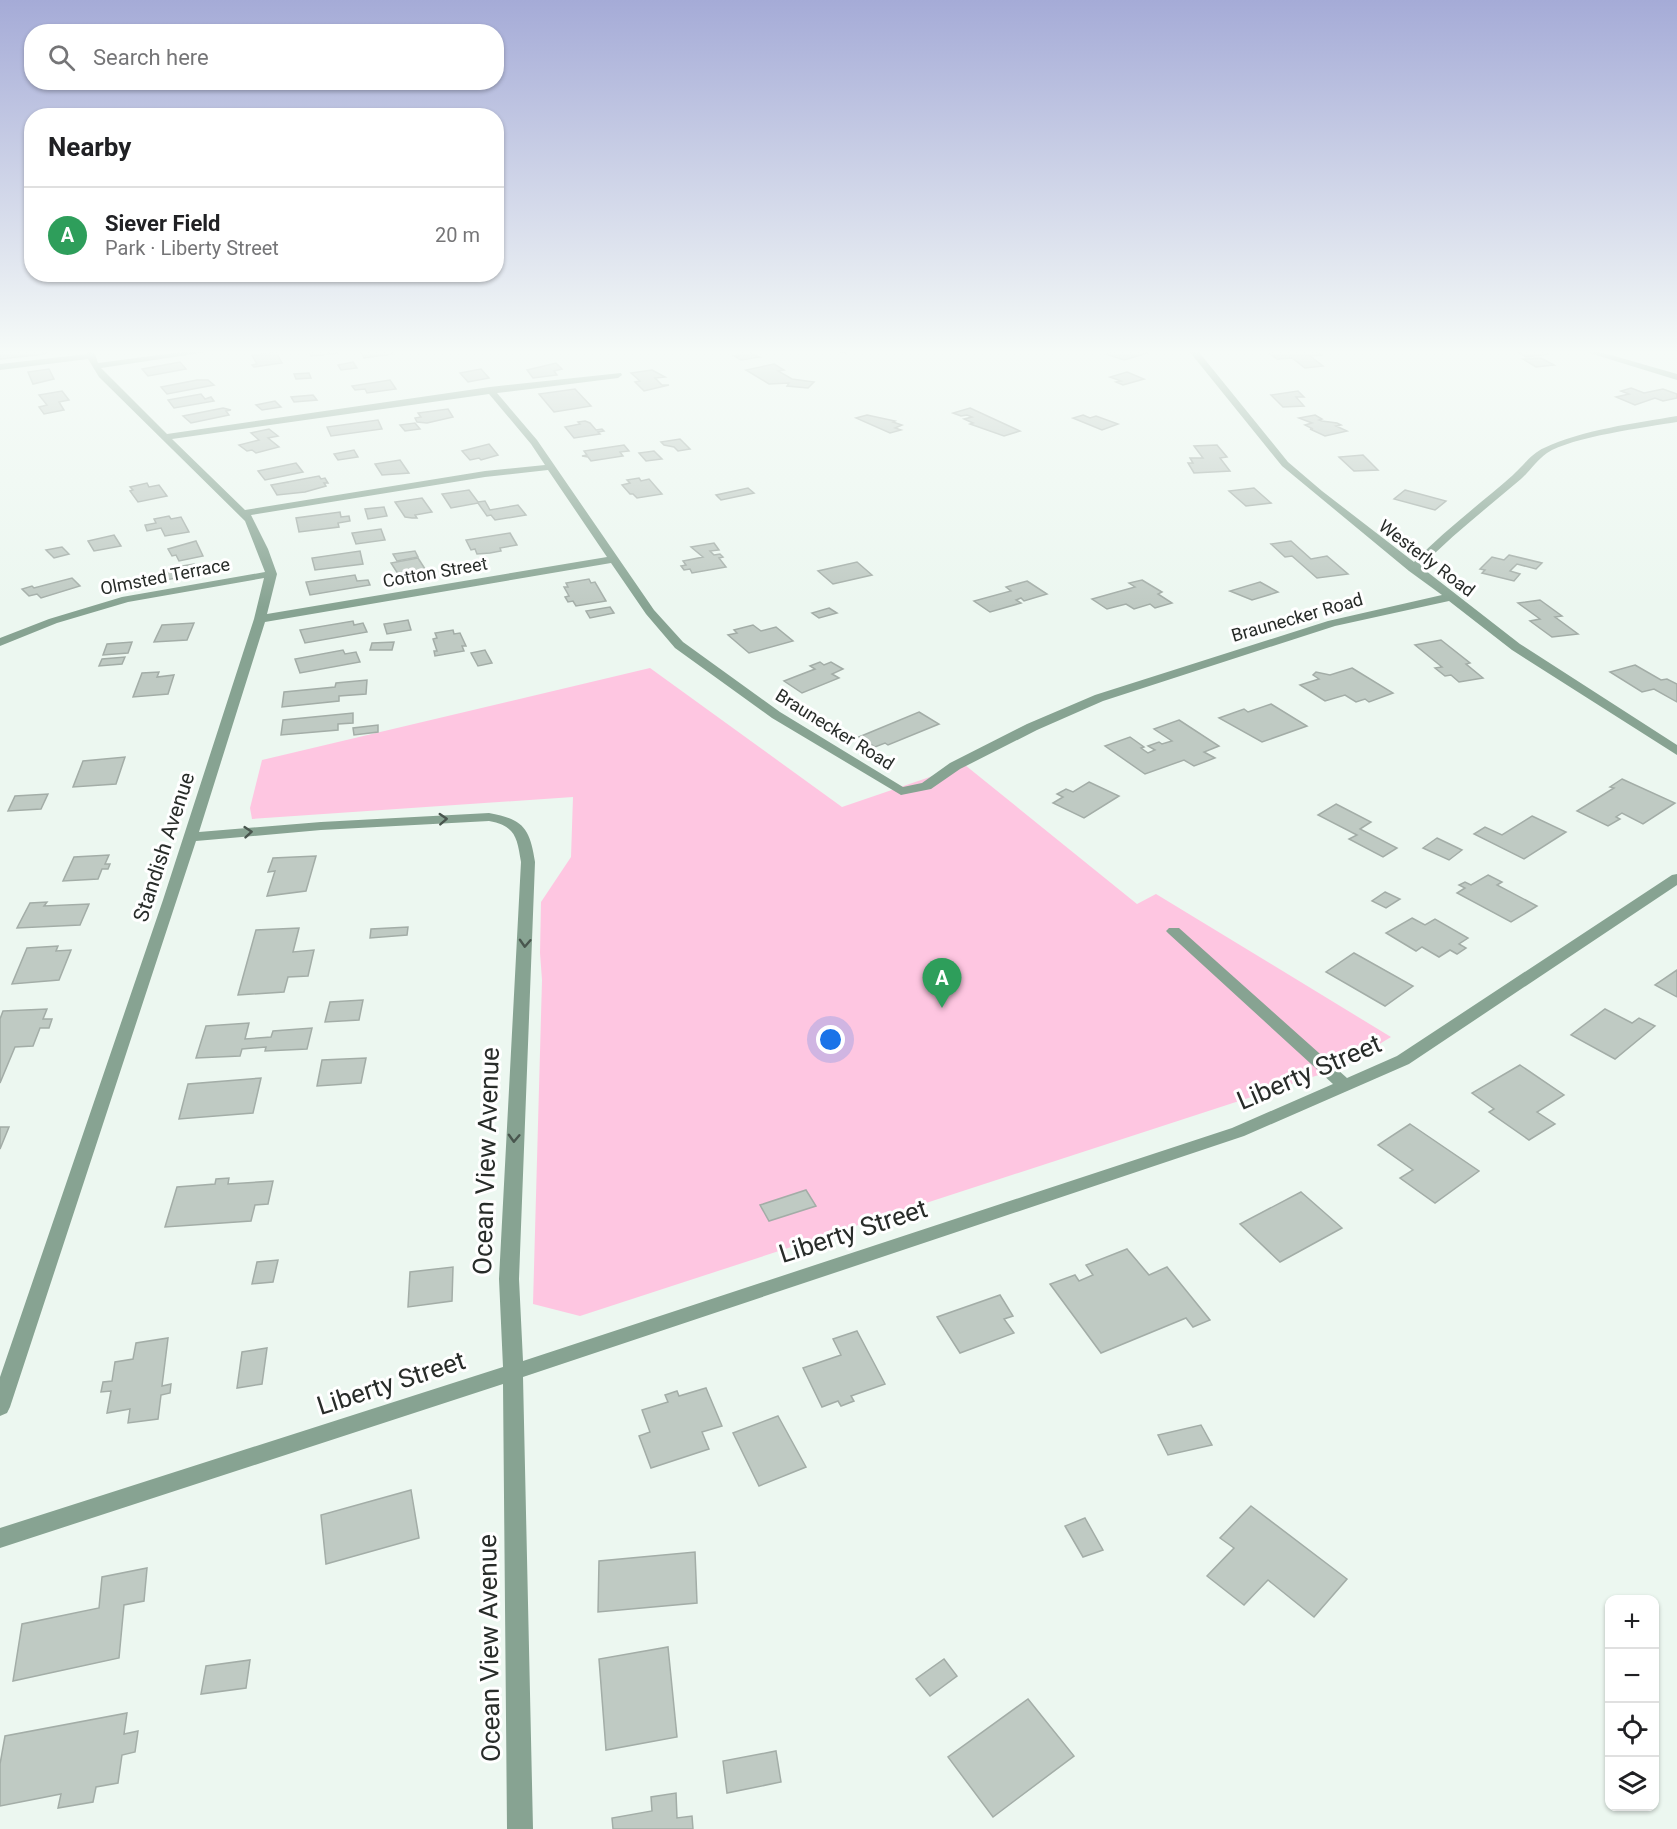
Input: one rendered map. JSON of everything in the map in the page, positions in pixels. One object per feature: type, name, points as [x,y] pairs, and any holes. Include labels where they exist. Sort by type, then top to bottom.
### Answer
[{"type":"street","points":[[164,437],[168,436]]},
{"type":"street","name":"Braunecker Road","points":[[529,436],[650,612],[679,645],[776,715],[901,791],[926,786],[955,766],[1032,727],[1100,698],[1332,623],[1450,597]]},
{"type":"street","name":"Westerly Road","points":[[1262,436],[1285,465],[1413,569],[1516,647],[1677,751]]},
{"type":"street","points":[[1413,569],[1440,541],[1518,476],[1544,451],[1563,443],[1591,436]]},
{"type":"street","points":[[164,437],[250,520],[271,574]]},
{"type":"street","points":[[243,513],[474,476],[549,467]]},
{"type":"street","name":"Cotton Street","points":[[260,619],[615,559]]},
{"type":"street","name":"Standish Avenue","points":[[0,1407],[190,837],[260,619],[271,574]]},
{"type":"street","name":"Olmsted Terrace","points":[[0,642],[53,621],[126,599],[271,574]]},
{"type":"street","name":"Ocean View Avenue","points":[[190,837],[489,817],[506,820],[516,826],[525,842],[528,862],[514,1113],[509,1279],[513,1372],[520,1829]]},
{"type":"street","name":"Liberty Street","points":[[0,1538],[513,1372],[1239,1132],[1403,1060],[1677,878]]},
{"type":"street","points":[[1174,931],[1346,1086]]},
{"type":"shaded area","points":[[650,668],[842,807],[965,765],[1137,904],[1156,894],[1391,1037],[1340,1068],[580,1316],[533,1304],[542,980],[541,902],[571,857],[573,797],[252,819],[250,808],[262,760]]},
{"type":"building","points":[[255,436],[276,436],[268,438],[279,447],[256,453],[252,450],[247,451],[239,445],[259,440]]},
{"type":"building","points":[[680,439],[690,449],[678,451],[661,442]]},
{"type":"building","points":[[489,444],[498,455],[481,460],[479,458],[470,460],[462,451]]},
{"type":"building","points":[[624,445],[629,451],[620,452],[623,456],[591,461],[588,457],[582,456],[587,455],[584,451]]},
{"type":"building","points":[[1217,445],[1227,457],[1220,458],[1230,471],[1194,473],[1188,463],[1193,463],[1190,458],[1203,458],[1194,446]]},
{"type":"building","points":[[354,450],[358,457],[338,460],[334,454]]},
{"type":"building","points":[[654,451],[662,459],[646,461],[639,453]]},
{"type":"building","points":[[1363,455],[1378,470],[1354,471],[1339,457]]},
{"type":"building","points":[[400,460],[409,473],[382,475],[375,464]]},
{"type":"building","points":[[296,463],[303,472],[265,480],[258,471]]},
{"type":"building","points":[[319,476],[321,479],[325,478],[328,483],[324,483],[326,486],[305,492],[277,495],[271,485]]},
{"type":"building","points":[[639,478],[641,481],[649,479],[662,494],[637,498],[622,485],[630,483],[627,480]]},
{"type":"building","points":[[147,483],[149,487],[159,485],[167,496],[138,502],[130,491],[133,490],[130,487]]},
{"type":"building","points":[[748,488],[754,493],[721,500],[716,495]]},
{"type":"building","points":[[1254,488],[1271,503],[1246,506],[1229,491]]},
{"type":"building","points":[[469,490],[478,502],[485,501],[490,510],[518,505],[526,515],[495,520],[491,515],[487,516],[478,503],[451,508],[442,494]]},
{"type":"building","points":[[1405,490],[1446,501],[1435,510],[1394,499]]},
{"type":"building","points":[[422,498],[432,512],[415,515],[417,518],[405,517],[395,502]]},
{"type":"building","points":[[384,507],[387,516],[368,519],[365,509]]},
{"type":"building","points":[[340,512],[341,517],[349,516],[350,521],[338,523],[339,527],[299,532],[296,518]]},
{"type":"building","points":[[169,516],[171,519],[181,517],[189,532],[165,536],[161,528],[147,531],[145,525],[156,523],[154,519]]},
{"type":"building","points":[[381,529],[385,540],[356,544],[352,533]]},
{"type":"building","points":[[510,533],[517,545],[500,548],[501,551],[490,553],[477,554],[475,549],[471,550],[466,540]]},
{"type":"building","points":[[114,535],[121,546],[94,551],[88,541]]},
{"type":"building","points":[[196,541],[203,556],[179,561],[176,555],[172,556],[168,549]]},
{"type":"building","points":[[1291,541],[1311,559],[1327,556],[1348,574],[1317,578],[1292,556],[1285,557],[1271,544]]},
{"type":"building","points":[[714,543],[719,550],[710,551],[714,555],[720,554],[723,557],[719,558],[726,567],[692,573],[690,569],[684,570],[681,566],[686,565],[683,561],[703,557],[691,547]]},
{"type":"building","points":[[62,547],[69,554],[54,558],[46,550]]},
{"type":"building","points":[[360,551],[363,564],[315,570],[312,558]]},
{"type":"building","points":[[415,551],[418,557],[397,561],[393,554]]},
{"type":"building","points":[[1509,555],[1542,563],[1536,569],[1517,564],[1510,571],[1520,574],[1514,581],[1482,573],[1485,570],[1480,569],[1492,557],[1504,560]]},
{"type":"building","points":[[418,558],[427,572],[400,577],[391,563]]},
{"type":"building","points":[[857,562],[872,575],[833,584],[818,571]]},
{"type":"building","points":[[194,564],[198,574],[166,580],[163,569]]},
{"type":"building","points":[[355,575],[357,581],[368,580],[370,585],[310,595],[306,582]]},
{"type":"building","points":[[72,578],[80,586],[41,598],[37,594],[29,596],[22,589],[32,586],[34,588]]},
{"type":"building","points":[[589,579],[591,583],[595,582],[606,601],[576,606],[573,601],[568,602],[565,597],[569,596],[564,587],[568,587],[566,583]]},
{"type":"building","points":[[1142,580],[1162,592],[1158,594],[1172,603],[1155,608],[1150,604],[1134,609],[1126,604],[1107,609],[1092,599],[1135,587],[1129,583]]},
{"type":"building","points":[[1027,581],[1047,594],[1024,601],[1021,598],[1016,600],[1021,603],[990,612],[974,601],[1011,591],[1006,587]]},
{"type":"building","points":[[1260,582],[1278,592],[1252,600],[1230,591]]},
{"type":"building","points":[[1540,600],[1562,616],[1555,617],[1578,634],[1552,637],[1530,621],[1540,619],[1518,603]]},
{"type":"building","points":[[610,607],[614,613],[590,618],[586,611]]},
{"type":"building","points":[[829,608],[837,613],[819,618],[812,613]]},
{"type":"building","points":[[408,620],[411,630],[387,634],[384,624]]},
{"type":"building","points":[[353,621],[354,625],[363,623],[367,632],[305,643],[300,630]]},
{"type":"building","points":[[194,623],[187,640],[154,642],[162,625]]},
{"type":"building","points":[[753,625],[761,631],[776,627],[793,641],[749,653],[728,635],[737,633],[734,630]]},
{"type":"building","points":[[453,630],[454,634],[460,633],[466,646],[462,646],[464,651],[435,656],[434,651],[437,651],[433,639],[437,638],[435,633]]},
{"type":"building","points":[[1441,640],[1470,663],[1466,664],[1483,678],[1459,682],[1451,675],[1445,676],[1435,668],[1442,667],[1415,645]]},
{"type":"building","points":[[132,642],[128,653],[103,655],[107,644]]},
{"type":"building","points":[[394,642],[392,650],[370,650],[372,643]]},
{"type":"building","points":[[343,650],[345,654],[356,652],[360,662],[300,673],[295,659]]},
{"type":"building","points":[[485,650],[492,663],[478,666],[471,653]]},
{"type":"building","points":[[125,657],[122,664],[99,666],[102,659]]},
{"type":"building","points":[[820,662],[824,665],[831,662],[843,669],[832,674],[839,678],[802,693],[784,681],[815,669],[810,666]]},
{"type":"building","points":[[1635,665],[1661,680],[1667,679],[1677,684],[1677,702],[1654,689],[1642,692],[1610,672]]},
{"type":"building","points":[[1352,668],[1393,693],[1369,702],[1365,699],[1356,702],[1345,695],[1325,701],[1300,685],[1319,679],[1313,675],[1316,672],[1330,675]]},
{"type":"building","points":[[159,672],[157,677],[174,675],[168,694],[133,697],[142,673]]},
{"type":"building","points":[[367,680],[366,694],[339,696],[339,701],[282,707],[284,692],[335,687],[336,683]]},
{"type":"building","points":[[1271,704],[1307,726],[1262,742],[1219,718],[1244,709],[1248,712]]},
{"type":"building","points":[[919,712],[939,724],[888,745],[885,743],[875,747],[859,737]]},
{"type":"building","points":[[353,713],[353,723],[338,724],[338,730],[281,735],[283,720]]},
{"type":"building","points":[[1179,720],[1219,746],[1204,752],[1215,758],[1194,766],[1184,760],[1145,774],[1105,746],[1130,737],[1144,747],[1141,748],[1148,753],[1155,750],[1148,746],[1172,741],[1154,729]]},
{"type":"building","points":[[378,725],[378,732],[354,735],[353,728]]},
{"type":"building","points":[[125,757],[116,784],[73,787],[83,761]]},
{"type":"building","points":[[1622,779],[1675,803],[1643,824],[1622,813],[1616,817],[1620,819],[1608,826],[1577,811],[1614,788],[1610,787]]},
{"type":"building","points":[[1089,782],[1119,796],[1084,818],[1053,803],[1063,797],[1057,794],[1066,789],[1073,792]]},
{"type":"building","points":[[48,794],[41,809],[8,811],[15,796]]},
{"type":"building","points":[[1336,804],[1371,822],[1360,829],[1397,848],[1383,857],[1349,839],[1357,835],[1318,815]]},
{"type":"building","points":[[1532,816],[1566,832],[1524,859],[1474,834],[1485,827],[1502,835]]},
{"type":"building","points":[[1437,838],[1462,850],[1449,860],[1423,848]]},
{"type":"building","points":[[109,855],[105,864],[110,864],[108,869],[102,869],[98,879],[63,881],[74,857]]},
{"type":"building","points":[[316,856],[306,891],[267,896],[275,871],[268,872],[273,858]]},
{"type":"building","points":[[1488,875],[1502,882],[1497,885],[1537,906],[1511,922],[1457,893],[1465,888],[1459,885],[1465,882],[1471,885]]},
{"type":"building","points":[[1385,892],[1400,899],[1386,908],[1372,901]]},
{"type":"building","points":[[47,902],[44,906],[89,904],[80,925],[17,928],[30,903]]},
{"type":"building","points":[[1412,918],[1425,925],[1435,919],[1468,938],[1459,944],[1466,948],[1457,954],[1450,950],[1439,957],[1422,947],[1416,951],[1386,933]]},
{"type":"building","points":[[408,927],[407,935],[370,938],[371,929]]},
{"type":"building","points":[[299,928],[293,952],[314,950],[308,976],[288,977],[284,992],[238,995],[256,930]]},
{"type":"building","points":[[58,946],[56,951],[71,950],[59,980],[12,984],[27,948]]},
{"type":"building","points":[[1354,953],[1413,986],[1385,1006],[1326,972]]},
{"type":"building","points":[[1677,970],[1677,997],[1655,985]]},
{"type":"building","points":[[363,1000],[359,1020],[325,1022],[330,1002]]},
{"type":"building","points":[[47,1009],[43,1019],[52,1019],[49,1028],[40,1028],[33,1046],[15,1047],[0,1083],[0,1019],[3,1011]]},
{"type":"building","points":[[1605,1009],[1632,1023],[1639,1018],[1655,1026],[1615,1059],[1571,1035]]},
{"type":"building","points":[[249,1023],[245,1039],[271,1037],[273,1031],[312,1028],[307,1049],[265,1051],[266,1047],[242,1049],[240,1056],[196,1058],[206,1026]]},
{"type":"building","points":[[366,1058],[361,1083],[317,1086],[322,1060]]},
{"type":"building","points":[[1520,1065],[1564,1095],[1537,1112],[1555,1124],[1529,1140],[1489,1112],[1494,1109],[1472,1093]]},
{"type":"building","points":[[261,1078],[253,1113],[179,1119],[188,1084]]},
{"type":"building","points":[[1410,1124],[1479,1171],[1435,1203],[1400,1178],[1413,1170],[1378,1145]]},
{"type":"building","points":[[0,1127],[9,1127],[0,1149]]},
{"type":"building","points":[[229,1178],[228,1184],[273,1181],[268,1204],[255,1205],[251,1221],[165,1227],[177,1187],[215,1184],[216,1179]]},
{"type":"building","points":[[806,1190],[816,1206],[769,1221],[760,1205]]},
{"type":"building","points":[[1301,1192],[1342,1228],[1280,1262],[1240,1224]]},
{"type":"building","points":[[1127,1249],[1149,1275],[1167,1267],[1210,1320],[1193,1327],[1186,1318],[1101,1353],[1050,1284],[1075,1275],[1079,1281],[1093,1275],[1086,1265]]},
{"type":"building","points":[[278,1260],[273,1282],[252,1284],[257,1262]]},
{"type":"building","points":[[453,1267],[452,1301],[408,1307],[410,1272]]},
{"type":"building","points":[[1000,1295],[1013,1316],[1004,1319],[1014,1333],[960,1353],[937,1317]]},
{"type":"building","points":[[857,1331],[885,1384],[851,1396],[854,1401],[841,1406],[838,1401],[822,1407],[803,1368],[841,1355],[833,1339]]},
{"type":"building","points":[[168,1338],[162,1386],[171,1384],[170,1393],[161,1395],[158,1419],[128,1423],[130,1409],[107,1413],[111,1391],[101,1392],[103,1382],[112,1381],[115,1362],[133,1359],[136,1343]]},
{"type":"building","points":[[267,1348],[262,1384],[237,1388],[242,1352]]},
{"type":"building","points":[[706,1388],[722,1426],[702,1432],[709,1449],[651,1468],[639,1436],[650,1432],[642,1410],[668,1402],[665,1395],[677,1391],[679,1396]]},
{"type":"building","points":[[778,1416],[806,1467],[759,1486],[733,1433]]},
{"type":"building","points":[[1201,1425],[1212,1445],[1168,1455],[1158,1435]]},
{"type":"building","points":[[411,1490],[419,1538],[326,1564],[321,1515]]},
{"type":"building","points":[[1251,1506],[1347,1579],[1314,1617],[1268,1580],[1244,1605],[1207,1576],[1234,1548],[1220,1538]]},
{"type":"building","points":[[1085,1518],[1103,1550],[1083,1557],[1065,1526]]},
{"type":"building","points":[[695,1552],[697,1603],[598,1612],[599,1561]]},
{"type":"building","points":[[147,1568],[144,1601],[124,1605],[119,1658],[13,1681],[22,1624],[99,1608],[102,1577]]},
{"type":"building","points":[[668,1647],[677,1737],[606,1750],[599,1659]]},
{"type":"building","points":[[944,1659],[957,1676],[930,1696],[916,1679]]},
{"type":"building","points":[[250,1660],[246,1688],[201,1694],[206,1666]]},
{"type":"building","points":[[1028,1699],[1074,1756],[993,1817],[948,1757]]},
{"type":"building","points":[[127,1713],[124,1734],[138,1731],[135,1752],[122,1755],[118,1783],[96,1787],[93,1802],[58,1808],[61,1794],[0,1806],[0,1764],[5,1736]]},
{"type":"building","points":[[776,1751],[781,1782],[727,1793],[723,1761]]},
{"type":"building","points":[[676,1793],[677,1818],[692,1816],[693,1829],[613,1829],[612,1818],[652,1811],[651,1797]]},
{"type":"place","name":"Siever Field","points":[[942,1008]]}]
